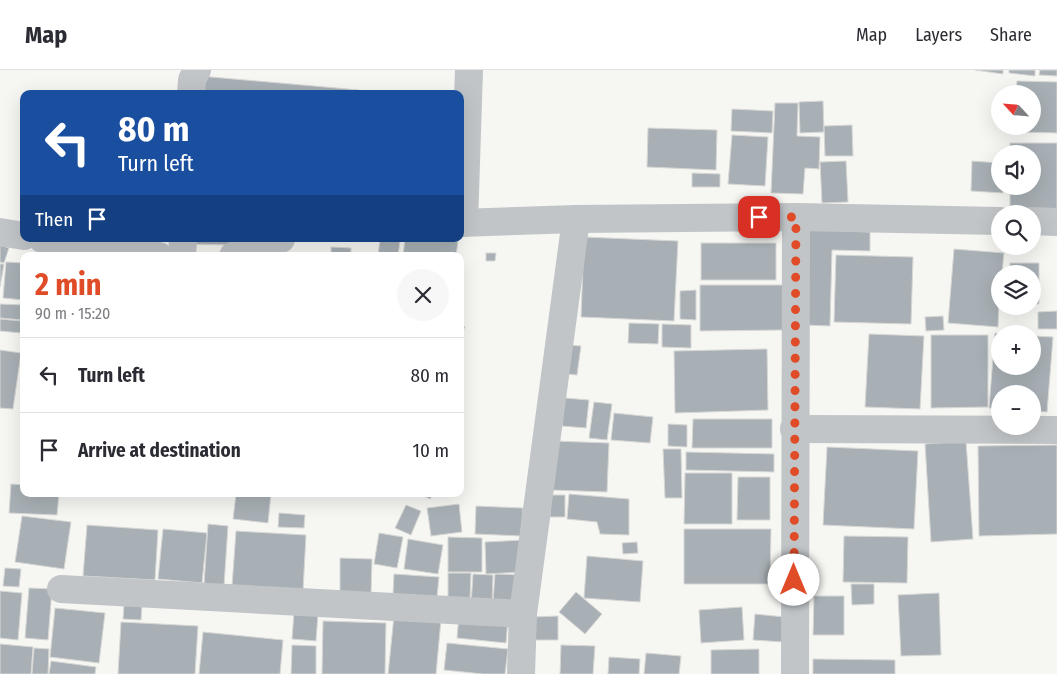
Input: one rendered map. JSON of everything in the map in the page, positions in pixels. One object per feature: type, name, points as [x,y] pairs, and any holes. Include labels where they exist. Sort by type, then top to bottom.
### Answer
[{"type":"street","points":[[191,90],[192,80],[197,70]]},
{"type":"street","points":[[464,185],[470,70]]},
{"type":"street","points":[[464,223],[576,219],[796,217],[991,221]]},
{"type":"street","points":[[795,674],[794,429],[796,217]]},
{"type":"street","points":[[521,674],[524,614],[576,219]]},
{"type":"street","points":[[1041,222],[1057,222]]},
{"type":"street","points":[[0,232],[20,235]]},
{"type":"street","points":[[63,242],[132,252]]},
{"type":"street","points":[[244,252],[273,242]]},
{"type":"street","points":[[794,429],[1057,430]]},
{"type":"street","points":[[61,589],[524,614]]},
{"type":"building","points":[[975,70],[1003,70],[1003,74]]},
{"type":"building","points":[[1009,70],[1035,70],[1035,76],[1009,73]]},
{"type":"building","points":[[1040,70],[1057,70],[1057,76],[1039,75]]},
{"type":"building","points":[[200,76],[359,90],[198,90]]},
{"type":"building","points":[[1017,81],[1057,82],[1057,133],[1041,133],[1041,85],[1017,85]]},
{"type":"building","points":[[823,101],[824,132],[800,133],[799,102]]},
{"type":"building","points":[[775,103],[798,103],[797,136],[820,137],[819,169],[805,168],[803,194],[771,193]]},
{"type":"building","points":[[732,109],[773,111],[772,133],[731,131]]},
{"type":"building","points":[[852,125],[853,156],[825,156],[824,126]]},
{"type":"building","points":[[648,128],[717,130],[716,170],[647,167]]},
{"type":"building","points":[[732,135],[768,137],[765,186],[728,184]]},
{"type":"building","points":[[1010,143],[1057,143],[1057,209],[1041,209],[1041,205],[1010,205],[1010,195],[1041,195],[1041,145],[1010,145]]},
{"type":"building","points":[[846,161],[848,202],[822,203],[820,162]]},
{"type":"building","points":[[972,161],[991,162],[991,192],[971,191]]},
{"type":"building","points":[[692,173],[720,174],[720,187],[692,187]]},
{"type":"building","points":[[807,229],[870,232],[870,251],[832,250],[830,326],[804,325]]},
{"type":"building","points":[[584,237],[678,241],[674,321],[581,317]]},
{"type":"building","points":[[189,242],[230,242],[230,245],[189,244]]},
{"type":"building","points":[[380,242],[400,242],[399,252],[378,252]]},
{"type":"building","points":[[405,242],[458,242],[457,252],[403,252]]},
{"type":"building","points":[[701,243],[776,243],[776,280],[701,280]]},
{"type":"building","points":[[0,245],[9,248],[4,263],[0,262]]},
{"type":"building","points":[[331,247],[351,248],[351,252],[331,252]]},
{"type":"building","points":[[954,249],[991,252],[991,255],[1004,255],[1003,265],[991,265],[991,315],[998,315],[998,325],[991,326],[948,323]]},
{"type":"building","points":[[486,253],[496,253],[495,261],[486,261]]},
{"type":"building","points":[[836,255],[913,257],[911,324],[834,322]]},
{"type":"building","points":[[6,262],[20,263],[20,300],[3,298]]},
{"type":"building","points":[[1010,263],[1039,263],[1039,265],[1010,265]]},
{"type":"building","points":[[0,264],[4,264],[0,287]]},
{"type":"building","points":[[700,285],[783,285],[783,330],[700,331]]},
{"type":"building","points":[[696,290],[696,320],[680,319],[680,291]]},
{"type":"building","points":[[0,304],[20,305],[20,320],[0,318]]},
{"type":"building","points":[[1057,311],[1057,329],[1041,329],[1041,325],[1038,325],[1038,315],[1041,315],[1041,312]]},
{"type":"building","points":[[943,316],[944,330],[926,331],[925,317]]},
{"type":"building","points":[[0,319],[20,321],[20,333],[0,331]]},
{"type":"building","points":[[629,323],[659,324],[658,344],[628,343]]},
{"type":"building","points":[[662,324],[691,325],[691,348],[662,347]]},
{"type":"building","points":[[869,334],[924,336],[920,409],[865,407]]},
{"type":"building","points":[[931,335],[988,335],[988,407],[931,408]]},
{"type":"building","points":[[1041,336],[1053,337],[1047,412],[1041,412],[1041,385],[991,385],[991,408],[989,408],[992,375],[1041,375]]},
{"type":"building","points":[[569,345],[581,346],[577,375],[566,374]]},
{"type":"building","points":[[767,349],[768,410],[675,413],[674,351]]},
{"type":"building","points":[[0,350],[20,353],[13,409],[0,408]]},
{"type":"building","points":[[565,398],[589,400],[586,428],[562,426]]},
{"type":"building","points":[[594,402],[612,404],[607,440],[589,438]]},
{"type":"building","points":[[614,413],[653,417],[650,443],[611,440]]},
{"type":"building","points":[[693,419],[772,419],[772,448],[692,448]]},
{"type":"building","points":[[668,424],[687,425],[687,447],[668,446]]},
{"type":"building","points":[[554,441],[609,443],[607,492],[552,490]]},
{"type":"building","points":[[966,441],[973,539],[931,542],[925,444]]},
{"type":"building","points":[[1057,445],[1057,534],[979,536],[978,446]]},
{"type":"building","points":[[827,447],[918,451],[914,529],[823,525]]},
{"type":"building","points":[[663,449],[681,449],[682,498],[665,498]]},
{"type":"building","points":[[686,452],[774,454],[774,472],[686,470]]},
{"type":"building","points":[[685,473],[732,473],[732,524],[684,524]]},
{"type":"building","points":[[738,477],[770,477],[770,520],[737,520]]},
{"type":"building","points":[[11,484],[20,485],[20,497],[59,497],[57,515],[9,513]]},
{"type":"building","points":[[569,494],[629,499],[629,535],[600,534],[597,522],[567,519]]},
{"type":"building","points":[[551,495],[565,495],[565,517],[550,517]]},
{"type":"building","points":[[236,497],[271,497],[268,523],[233,519]]},
{"type":"building","points":[[459,504],[462,532],[431,536],[427,508]]},
{"type":"building","points":[[406,505],[421,511],[411,535],[395,528]]},
{"type":"building","points":[[476,506],[523,508],[521,536],[475,534]]},
{"type":"building","points":[[279,513],[305,515],[304,528],[278,527]]},
{"type":"building","points":[[22,516],[71,522],[64,569],[15,562]]},
{"type":"building","points":[[208,524],[228,526],[224,586],[204,585]]},
{"type":"building","points":[[87,525],[158,530],[155,580],[83,576]]},
{"type":"building","points":[[163,529],[207,533],[202,583],[158,579]]},
{"type":"building","points":[[684,529],[771,529],[770,584],[684,584]]},
{"type":"building","points":[[236,531],[306,535],[303,591],[232,586]]},
{"type":"building","points":[[379,533],[403,537],[397,568],[374,564]]},
{"type":"building","points":[[844,536],[908,537],[907,583],[843,582]]},
{"type":"building","points":[[448,537],[482,538],[482,572],[448,572]]},
{"type":"building","points":[[408,539],[443,545],[438,574],[404,569]]},
{"type":"building","points":[[524,540],[525,572],[486,574],[485,542]]},
{"type":"building","points":[[637,542],[638,553],[623,554],[622,543]]},
{"type":"building","points":[[587,556],[643,561],[640,602],[584,598]]},
{"type":"building","points":[[340,558],[372,559],[371,594],[340,593]]},
{"type":"building","points":[[5,568],[21,569],[19,587],[3,586]]},
{"type":"building","points":[[448,573],[471,573],[470,599],[448,598]]},
{"type":"building","points":[[394,574],[439,577],[437,597],[393,594]]},
{"type":"building","points":[[473,574],[493,575],[492,606],[471,605]]},
{"type":"building","points":[[495,574],[522,575],[521,603],[493,602]]},
{"type":"building","points":[[851,584],[874,584],[874,604],[852,605]]},
{"type":"building","points":[[29,588],[52,589],[48,640],[25,638]]},
{"type":"building","points":[[0,591],[22,593],[18,640],[0,638]]},
{"type":"building","points":[[576,592],[602,614],[585,634],[559,612]]},
{"type":"building","points":[[939,593],[941,655],[901,656],[898,595]]},
{"type":"building","points":[[814,596],[844,596],[844,635],[813,635]]},
{"type":"building","points":[[124,605],[142,605],[141,620],[123,619]]},
{"type":"building","points":[[742,607],[744,640],[701,643],[699,610]]},
{"type":"building","points":[[55,608],[105,613],[99,663],[50,657]]},
{"type":"building","points":[[294,612],[318,614],[316,641],[292,639]]},
{"type":"building","points":[[755,614],[785,617],[783,642],[753,640]]},
{"type":"building","points":[[459,615],[508,619],[506,643],[457,638]]},
{"type":"building","points":[[394,616],[441,620],[436,674],[388,674]]},
{"type":"building","points":[[558,616],[558,640],[532,640],[532,617]]},
{"type":"building","points":[[323,621],[386,623],[385,674],[322,674]]},
{"type":"building","points":[[121,622],[198,626],[195,674],[118,674]]},
{"type":"building","points":[[203,632],[283,640],[280,674],[199,674]]},
{"type":"building","points":[[447,643],[508,649],[505,674],[444,670]]},
{"type":"building","points":[[0,644],[33,647],[31,674],[0,674]]},
{"type":"building","points":[[292,645],[316,646],[316,674],[291,674]]},
{"type":"building","points":[[561,645],[595,646],[593,674],[560,674]]},
{"type":"building","points":[[34,648],[49,649],[48,674],[32,674]]},
{"type":"building","points":[[759,649],[759,674],[711,674],[711,650]]},
{"type":"building","points":[[646,653],[681,656],[679,674],[644,674]]},
{"type":"building","points":[[609,657],[640,659],[639,674],[608,674]]},
{"type":"building","points":[[813,659],[895,660],[895,674],[813,674]]},
{"type":"building","points":[[51,661],[96,667],[95,674],[49,674]]},
{"type":"route","points":[[759,217],[796,217],[794,580]]}]
